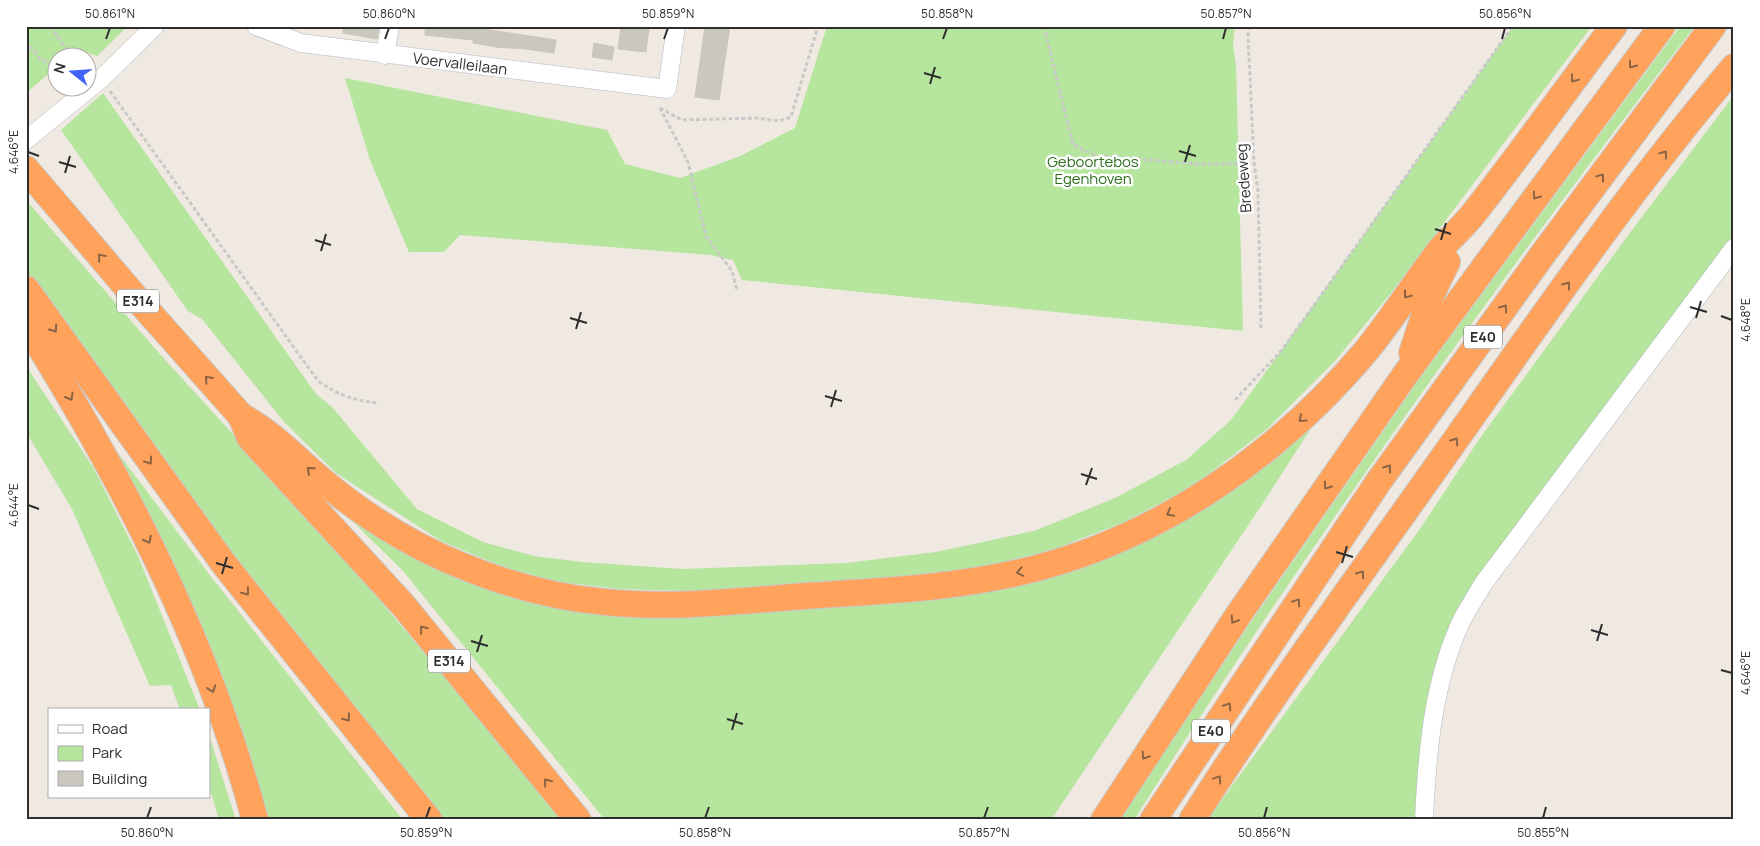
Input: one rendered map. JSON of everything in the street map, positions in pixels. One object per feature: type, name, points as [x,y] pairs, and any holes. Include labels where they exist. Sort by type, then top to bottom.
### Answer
[{"type":"highway","points":[[241,416],[263,428],[327,485],[408,540],[458,564],[499,579],[551,594],[605,602],[705,603],[896,590],[976,581],[1038,568],[1118,540],[1187,504],[1251,464],[1306,415],[1366,351],[1443,247],[1471,217],[1614,26]]},
{"type":"highway","name":"E40","points":[[1104,820],[1238,614],[1405,375],[1662,26]]},
{"type":"highway","points":[[1709,32],[1731,26]]},
{"type":"highway","name":"E40","points":[[1153,820],[1378,481],[1709,32]]},
{"type":"highway","points":[[1192,820],[1280,689],[1518,352],[1627,203],[1734,67]]},
{"type":"highway","name":"E314","points":[[32,176],[241,416],[250,438],[403,605],[578,820]]},
{"type":"highway","points":[[1405,375],[1431,295],[1471,217]]},
{"type":"highway","points":[[26,289],[224,564],[429,820]]},
{"type":"highway","points":[[26,324],[90,433],[167,579],[210,683],[255,820]]},
{"type":"street","points":[[26,140],[101,79],[155,26]]},
{"type":"street","name":"Voervalleilaan","points":[[256,26],[301,43],[660,88]]},
{"type":"street","points":[[385,55],[390,26]]},
{"type":"street","points":[[660,88],[676,26]]},
{"type":"street","points":[[1424,820],[1427,751],[1445,662],[1457,630],[1483,584],[1734,248]]},
{"type":"path","points":[[50,26],[66,48]]},
{"type":"path","points":[[660,108],[682,120],[757,118],[778,121],[791,117],[818,26]]},
{"type":"path","points":[[1044,26],[1073,145],[1097,156],[1201,164],[1254,163]]},
{"type":"path","name":"Bredeweg","points":[[1250,26],[1254,163],[1258,191],[1261,329]]},
{"type":"path","points":[[1235,400],[1282,350],[1513,26]]},
{"type":"path","points":[[26,41],[40,58],[48,62]]},
{"type":"path","points":[[101,79],[157,154],[318,381],[342,396],[357,401],[379,403]]},
{"type":"path","points":[[660,88],[660,108],[688,162],[706,236],[732,271],[737,290]]},
{"type":"green space","points":[[26,26],[128,26],[98,55],[98,48],[48,48],[48,75],[26,93]]},
{"type":"green space","name":"Geboortebos Egenhoven","points":[[827,26],[1235,26],[1233,44],[1236,65],[1243,331],[742,280],[733,260],[710,255],[460,235],[444,252],[409,252],[370,160],[345,78],[607,130],[625,164],[680,178],[738,157],[795,128]]},
{"type":"green space","points":[[1513,26],[1592,26],[1391,293],[1335,361],[1267,429],[1193,486],[1124,522],[1052,550],[994,564],[922,576],[687,591],[620,589],[559,582],[501,566],[441,541],[336,473],[285,423],[202,319],[188,311],[61,130],[103,93],[316,394],[333,408],[417,509],[483,542],[534,556],[582,562],[682,569],[846,563],[936,552],[1034,531],[1115,498],[1186,460],[1229,422]]},
{"type":"green space","points":[[1680,26],[1695,26],[1548,220],[1405,416],[1267,616],[1134,820],[1119,820],[1253,619],[1420,378]]},
{"type":"green space","points":[[1734,95],[1734,240],[1453,623],[1417,820],[1207,820],[1422,526],[1480,438],[1629,234]]},
{"type":"green space","points":[[26,200],[159,353],[331,542],[564,820],[445,820],[188,500],[76,347],[26,273]]},
{"type":"green space","points":[[26,366],[93,467],[138,556],[199,708],[179,708],[171,685],[150,686],[72,509],[26,432]]},
{"type":"green space","points":[[1315,422],[1051,820],[605,820],[403,571],[340,509],[585,611],[1078,567]]},
{"type":"green space","points":[[112,445],[209,574],[403,820],[266,820],[170,560]]},
{"type":"green space","points":[[210,738],[236,820],[219,820],[210,789]]},
{"type":"building","points":[[343,26],[379,26],[377,39],[343,33]]},
{"type":"building","points":[[425,26],[464,26],[556,40],[554,53],[496,47],[473,43],[473,40],[425,35]]},
{"type":"building","points":[[621,26],[649,28],[646,52],[618,49]]},
{"type":"building","points":[[705,26],[730,26],[719,100],[695,97]]},
{"type":"building","points":[[594,43],[614,47],[612,60],[592,57]]}]
